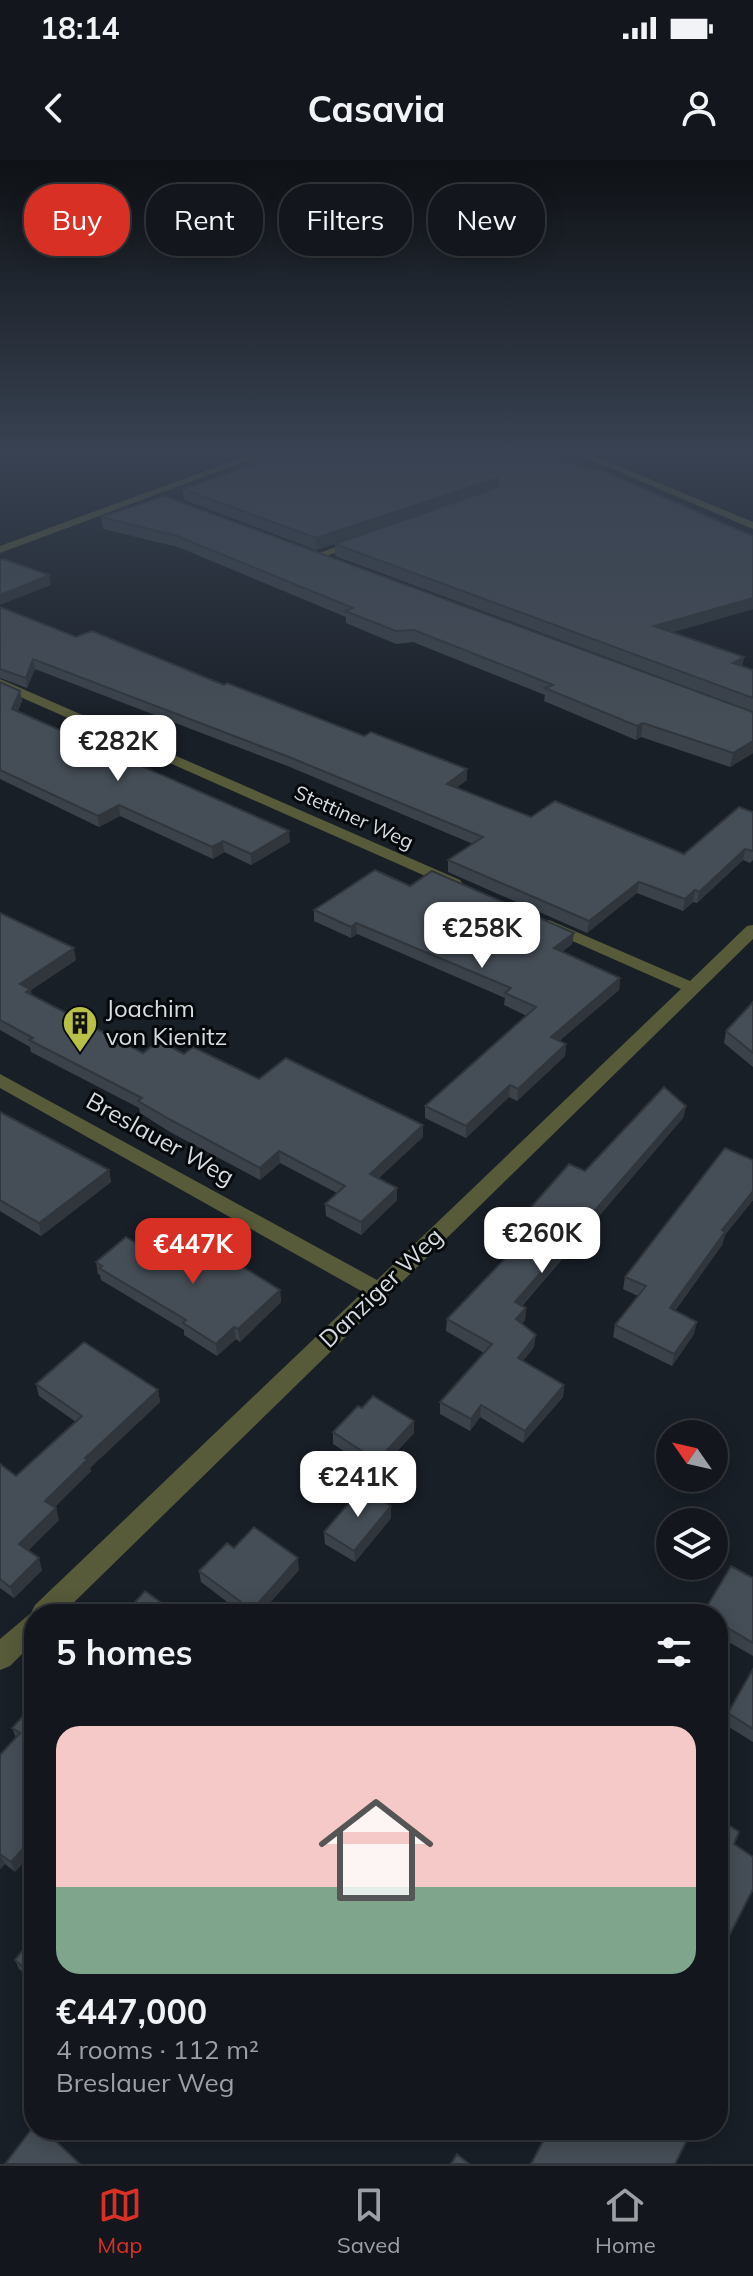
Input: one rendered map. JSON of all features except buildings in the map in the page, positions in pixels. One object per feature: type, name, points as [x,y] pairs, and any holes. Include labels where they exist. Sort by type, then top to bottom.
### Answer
[{"type":"street","points":[[341,565],[313,555],[347,545]]},
{"type":"street","name":"Stettiner Weg","points":[[0,683],[465,887]]},
{"type":"street","points":[[531,917],[693,988]]},
{"type":"street","name":"Danziger Weg","points":[[54,1604],[753,930]]},
{"type":"street","name":"Breslauer Weg","points":[[0,1080],[379,1291]]},
{"type":"street","points":[[0,1657],[24,1634]]},
{"type":"place","name":"Joachim von Kienitz","points":[[80,1054]]}]
